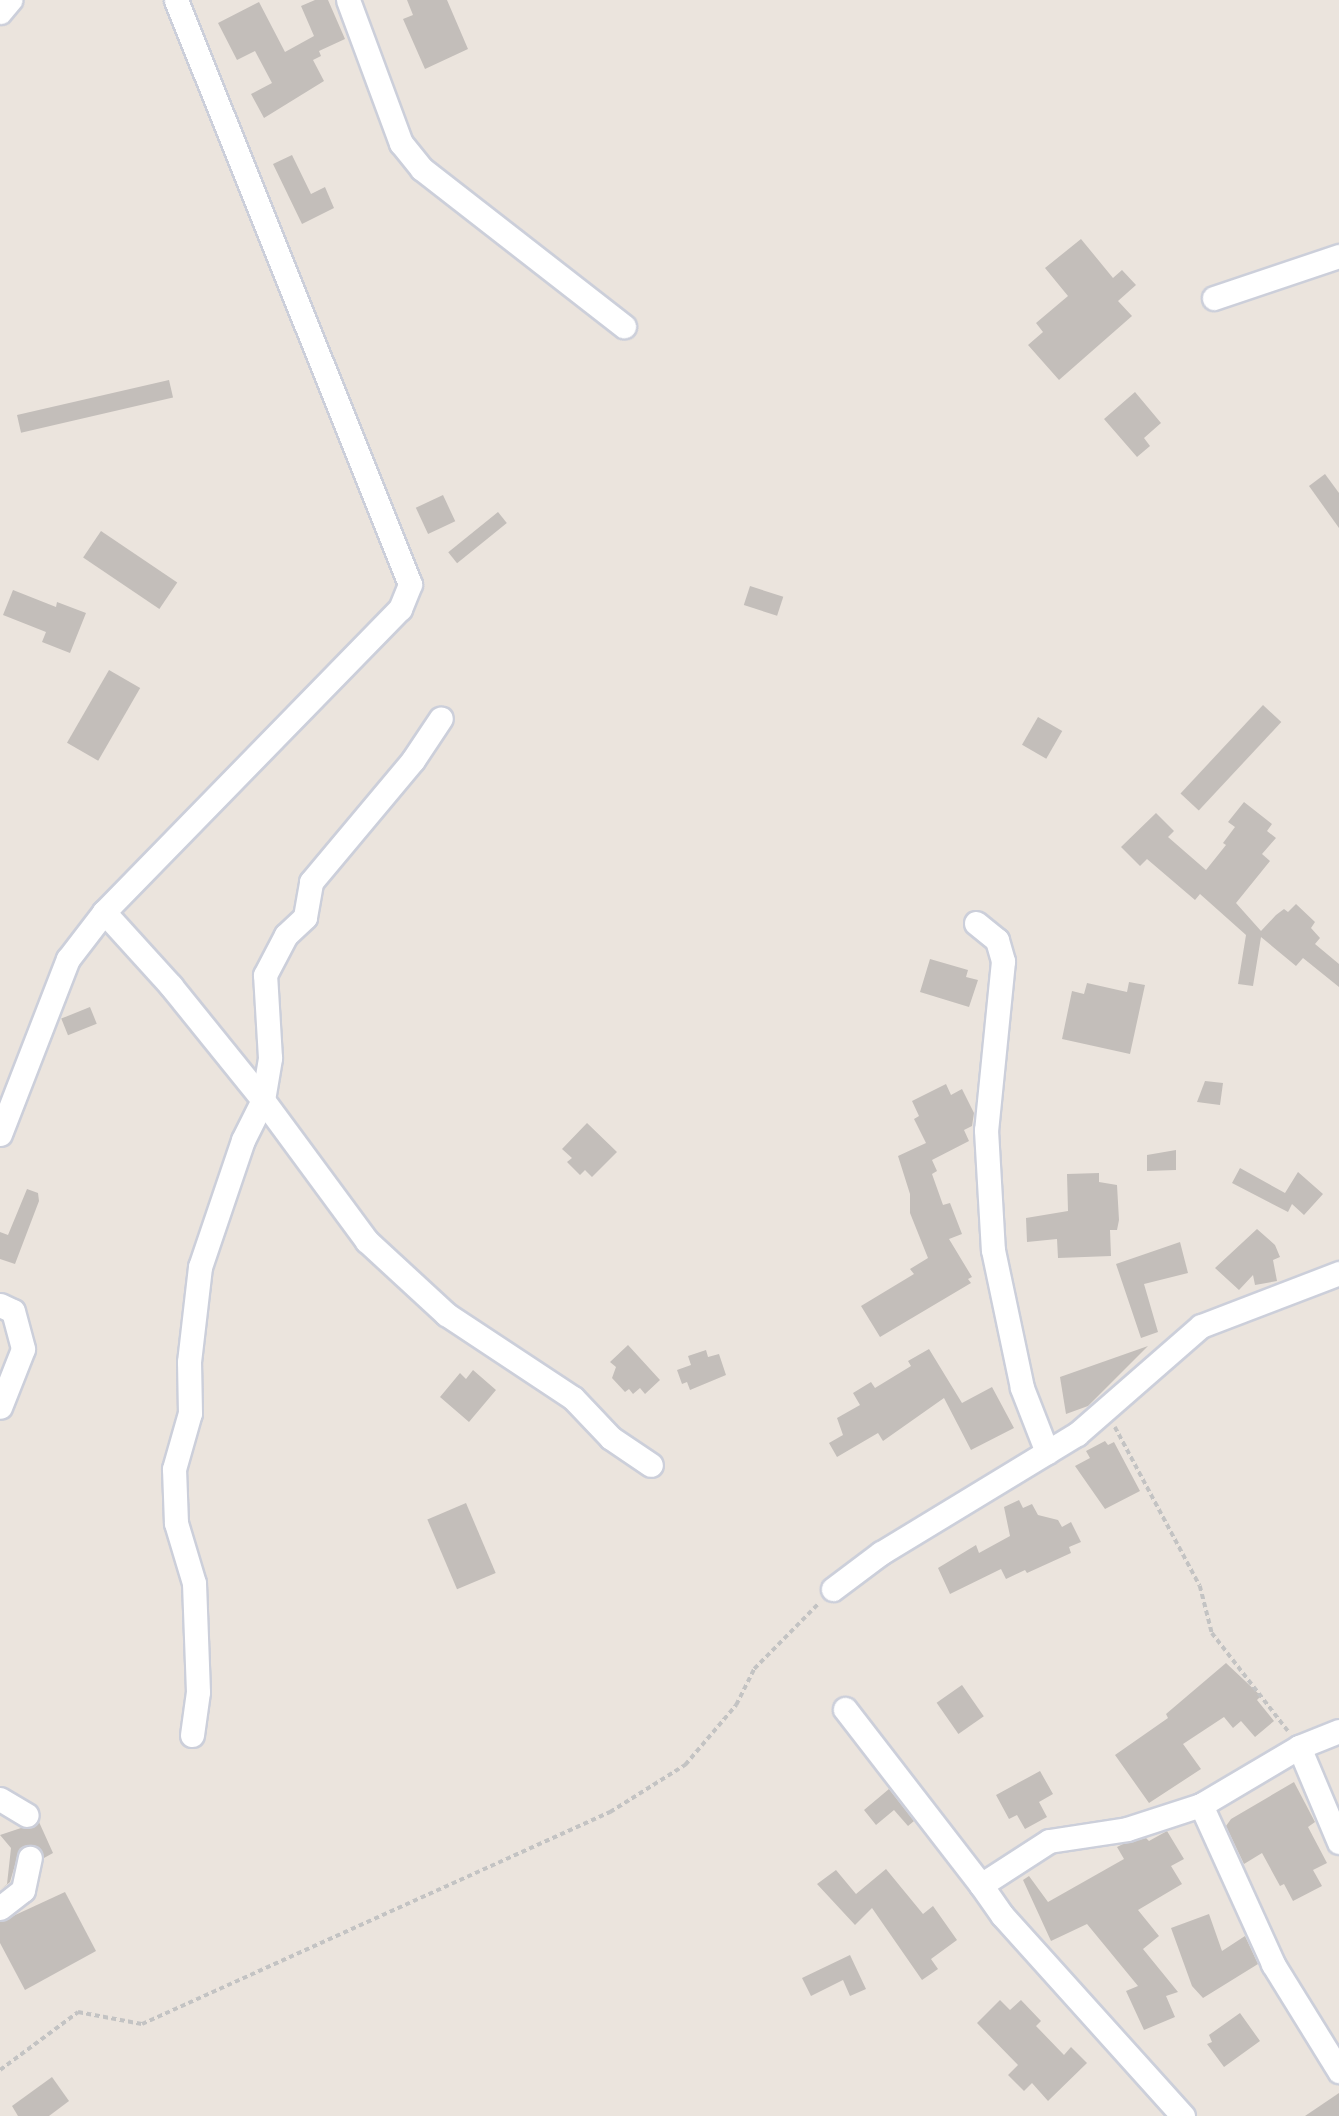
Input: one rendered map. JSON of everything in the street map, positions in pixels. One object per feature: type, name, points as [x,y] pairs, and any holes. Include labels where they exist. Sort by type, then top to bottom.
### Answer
[{"type":"street","points":[[0,12],[10,0]]},
{"type":"street","points":[[0,1134],[68,959],[104,912],[400,609],[410,584],[176,0]]},
{"type":"street","points":[[348,0],[401,143],[422,169],[624,326]]},
{"type":"street","points":[[1213,298],[1339,256]]},
{"type":"street","points":[[192,1735],[198,1692],[194,1583],[176,1523],[174,1469],[190,1413],[189,1362],[200,1267],[243,1140],[263,1100],[270,1058],[265,975],[286,935],[304,917],[311,882],[413,760],[441,718]]},
{"type":"street","points":[[104,912],[171,986],[263,1100],[367,1241],[446,1314],[573,1398],[611,1438],[651,1465]]},
{"type":"street","points":[[976,923],[997,940],[1003,961],[986,1130],[993,1250],[1022,1388],[1047,1452]]},
{"type":"street","points":[[833,1589],[881,1553],[1047,1452],[1111,1408],[1201,1326],[1339,1273]]},
{"type":"street","points":[[0,1305],[13,1311],[23,1349],[0,1407]]},
{"type":"street","points":[[845,1709],[1002,1916],[1183,2116]]},
{"type":"street","points":[[981,1885],[1049,1841],[1127,1829],[1201,1805],[1299,1747],[1339,1731]]},
{"type":"street","points":[[1299,1747],[1339,1842]]},
{"type":"street","points":[[0,1799],[27,1815]]},
{"type":"street","points":[[1201,1805],[1273,1964],[1339,2071]]},
{"type":"street","points":[[0,1908],[23,1890],[30,1858]]},
{"type":"path","points":[[1111,1408],[1135,1468],[1171,1525],[1200,1587],[1212,1633],[1299,1747]]},
{"type":"path","points":[[0,2070],[78,2012],[142,2024],[610,1812],[685,1765],[736,1704],[754,1670],[833,1589]]},
{"type":"building","points":[[315,0],[328,0],[345,39],[319,51],[321,56],[313,60],[324,81],[264,118],[251,94],[272,83],[255,51],[237,60],[218,23],[259,2],[285,52],[314,36],[301,6]]},
{"type":"building","points":[[407,0],[447,0],[468,49],[425,69],[403,19],[413,15]]},
{"type":"building","points":[[292,155],[311,194],[325,187],[334,208],[302,224],[273,164]]},
{"type":"building","points":[[1081,239],[1113,278],[1122,270],[1136,285],[1118,301],[1132,316],[1059,380],[1028,345],[1043,332],[1036,323],[1068,296],[1045,268]]},
{"type":"building","points":[[169,380],[173,398],[21,433],[17,415]]},
{"type":"building","points":[[1135,392],[1161,423],[1144,438],[1150,446],[1137,457],[1104,419]]},
{"type":"building","points":[[1325,474],[1339,493],[1339,528],[1309,486]]},
{"type":"building","points":[[443,495],[455,521],[428,534],[416,508]]},
{"type":"building","points":[[498,512],[507,523],[457,563],[448,552]]},
{"type":"building","points":[[101,531],[177,582],[159,609],[83,558]]},
{"type":"building","points":[[750,586],[783,597],[777,616],[744,605]]},
{"type":"building","points":[[13,590],[56,607],[57,602],[86,613],[70,653],[42,642],[46,632],[3,615]]},
{"type":"building","points":[[109,670],[140,688],[98,761],[67,743]]},
{"type":"building","points":[[1263,705],[1281,722],[1199,811],[1180,793]]},
{"type":"building","points":[[1038,717],[1062,731],[1046,759],[1022,745]]},
{"type":"building","points":[[1244,802],[1272,824],[1267,831],[1276,838],[1262,854],[1270,861],[1236,903],[1261,931],[1276,915],[1284,909],[1288,912],[1296,904],[1315,922],[1311,928],[1320,938],[1315,944],[1339,964],[1339,987],[1303,958],[1296,966],[1261,937],[1253,986],[1238,984],[1246,935],[1200,894],[1195,900],[1147,859],[1140,866],[1121,847],[1156,813],[1174,831],[1168,837],[1206,870],[1226,845],[1223,843],[1235,827],[1228,822]]},
{"type":"building","points":[[930,959],[968,970],[966,977],[978,980],[969,1007],[920,992]]},
{"type":"building","points":[[1129,982],[1145,985],[1130,1054],[1062,1039],[1072,991],[1084,994],[1087,983],[1127,992]]},
{"type":"building","points":[[90,1007],[97,1024],[68,1035],[61,1019]]},
{"type":"building","points":[[1205,1081],[1223,1083],[1220,1105],[1197,1102]]},
{"type":"building","points":[[946,1084],[951,1095],[962,1089],[974,1113],[972,1126],[964,1130],[969,1141],[932,1160],[937,1171],[932,1174],[943,1205],[950,1203],[962,1234],[949,1239],[972,1277],[968,1279],[971,1283],[880,1337],[861,1306],[914,1274],[910,1269],[928,1258],[910,1213],[910,1194],[898,1156],[926,1143],[914,1119],[919,1116],[912,1101]]},
{"type":"building","points":[[587,1123],[617,1152],[592,1177],[585,1170],[580,1175],[567,1162],[572,1158],[562,1149]]},
{"type":"building","points":[[1176,1150],[1176,1170],[1147,1171],[1147,1155]]},
{"type":"building","points":[[1240,1168],[1285,1193],[1298,1172],[1323,1194],[1304,1215],[1292,1204],[1288,1212],[1232,1183]]},
{"type":"building","points":[[1099,1173],[1099,1182],[1117,1185],[1119,1220],[1117,1230],[1110,1230],[1111,1256],[1058,1258],[1057,1239],[1027,1242],[1026,1218],[1068,1211],[1067,1174]]},
{"type":"building","points":[[27,1189],[38,1193],[39,1201],[15,1264],[0,1259],[0,1232],[8,1235]]},
{"type":"building","points":[[1257,1229],[1275,1245],[1280,1257],[1273,1260],[1277,1281],[1255,1285],[1253,1275],[1239,1290],[1215,1268]]},
{"type":"building","points":[[1180,1242],[1188,1273],[1144,1284],[1158,1332],[1141,1338],[1116,1264]]},
{"type":"building","points":[[628,1345],[660,1380],[645,1394],[640,1388],[633,1394],[629,1389],[625,1392],[612,1378],[616,1367],[610,1362]]},
{"type":"building","points":[[1148,1346],[1088,1406],[1066,1414],[1060,1377]]},
{"type":"building","points":[[929,1349],[962,1403],[992,1387],[1014,1428],[971,1450],[944,1398],[883,1441],[878,1433],[837,1457],[829,1443],[843,1435],[837,1418],[860,1405],[853,1393],[871,1382],[875,1388],[911,1366],[908,1361]]},
{"type":"building","points":[[706,1350],[708,1357],[719,1354],[726,1375],[690,1390],[687,1382],[682,1384],[677,1370],[691,1365],[688,1356]]},
{"type":"building","points":[[473,1370],[496,1390],[469,1422],[440,1397],[460,1373],[466,1379]]},
{"type":"building","points":[[1105,1441],[1108,1445],[1114,1442],[1140,1491],[1105,1509],[1075,1466],[1090,1458],[1086,1451]]},
{"type":"building","points":[[1019,1500],[1023,1508],[1032,1504],[1038,1515],[1058,1520],[1062,1527],[1071,1522],[1081,1542],[1069,1547],[1071,1553],[1027,1573],[1025,1570],[1006,1579],[1001,1569],[950,1594],[938,1568],[976,1545],[979,1553],[1010,1536],[1004,1507]]},
{"type":"building","points":[[466,1503],[496,1573],[457,1589],[427,1519]]},
{"type":"building","points":[[1226,1663],[1261,1696],[1257,1700],[1274,1721],[1255,1737],[1241,1721],[1233,1728],[1224,1717],[1183,1744],[1201,1769],[1149,1803],[1115,1755],[1168,1718],[1166,1714]]},
{"type":"building","points":[[962,1685],[984,1716],[958,1734],[937,1703]]},
{"type":"building","points":[[1040,1771],[1053,1794],[1039,1802],[1047,1817],[1025,1829],[1017,1815],[1009,1819],[996,1795]]},
{"type":"building","points":[[1294,1782],[1315,1822],[1308,1827],[1327,1863],[1313,1870],[1322,1886],[1293,1901],[1284,1884],[1280,1886],[1262,1853],[1244,1864],[1226,1826],[1231,1819]]},
{"type":"building","points":[[889,1789],[914,1821],[908,1826],[894,1810],[876,1825],[864,1810]]},
{"type":"building","points":[[39,1822],[53,1853],[44,1858],[34,1845],[20,1848],[10,1882],[0,1890],[7,1884],[11,1848],[0,1835]]},
{"type":"building","points":[[1167,1831],[1184,1859],[1171,1866],[1182,1884],[1138,1910],[1159,1936],[1143,1949],[1178,1992],[1166,1996],[1175,2017],[1144,2030],[1126,1991],[1138,1986],[1087,1924],[1051,1941],[1023,1880],[1029,1876],[1048,1902],[1124,1859],[1117,1847],[1146,1838],[1149,1841]]},
{"type":"building","points":[[886,1869],[923,1914],[933,1906],[957,1940],[931,1959],[938,1969],[922,1980],[872,1908],[855,1925],[817,1884],[836,1870],[856,1894]]},
{"type":"building","points":[[65,1892],[96,1951],[25,1990],[0,1943],[0,1922]]},
{"type":"building","points":[[1209,1914],[1222,1951],[1245,1936],[1258,1964],[1203,1998],[1192,1986],[1171,1928]]},
{"type":"building","points":[[850,1955],[866,1989],[850,1996],[843,1980],[811,1996],[802,1978]]},
{"type":"building","points":[[1000,2000],[1010,2010],[1021,2000],[1041,2021],[1036,2026],[1064,2055],[1071,2047],[1087,2063],[1048,2101],[1032,2083],[1024,2091],[1008,2075],[1018,2065],[977,2023]]},
{"type":"building","points":[[1240,2013],[1260,2041],[1224,2067],[1207,2044],[1212,2042],[1209,2035]]},
{"type":"building","points":[[52,2077],[69,2101],[49,2116],[18,2116],[12,2106]]},
{"type":"building","points":[[1339,2093],[1339,2116],[1305,2116]]}]
